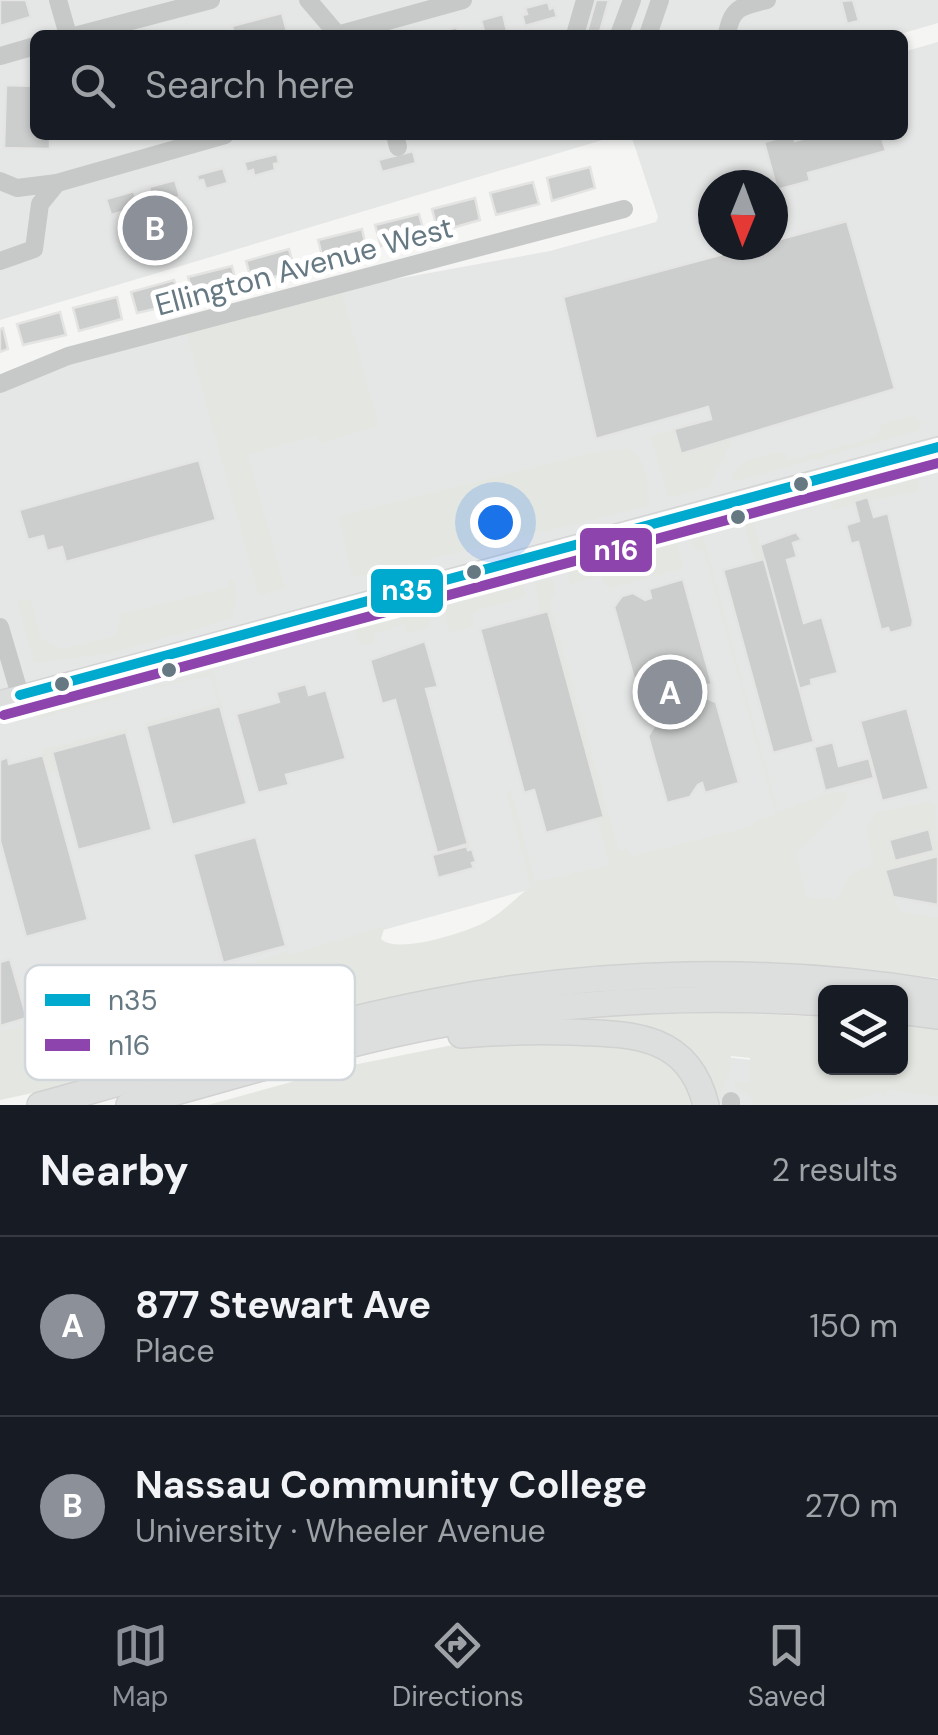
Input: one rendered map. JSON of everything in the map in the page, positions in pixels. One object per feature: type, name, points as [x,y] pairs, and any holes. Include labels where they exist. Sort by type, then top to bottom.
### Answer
[{"type":"highway","points":[[355,1019],[523,988],[644,977],[753,976],[847,981],[938,993]]},
{"type":"highway","points":[[355,1044],[497,1015],[580,1005],[704,999],[818,1003]]},
{"type":"highway","points":[[908,1012],[938,1016]]},
{"type":"highway","points":[[373,1039],[538,1032],[641,1036],[671,1050],[687,1065],[702,1089],[723,1104]]},
{"type":"highway","points":[[40,1105],[132,1080]]},
{"type":"highway","points":[[130,1105],[222,1080]]},
{"type":"main road","points":[[10,698],[938,447]]},
{"type":"street","points":[[58,0],[67,30]]},
{"type":"street","points":[[97,30],[211,0]]},
{"type":"street","points":[[308,0],[334,30]]},
{"type":"street","points":[[356,30],[463,0]]},
{"type":"street","points":[[576,30],[585,0]]},
{"type":"street","points":[[620,30],[632,0]]},
{"type":"street","points":[[649,30],[658,0]]},
{"type":"street","points":[[728,30],[735,12],[767,0]]},
{"type":"street","points":[[0,56],[30,47]]},
{"type":"street","points":[[0,181],[17,188],[56,182],[207,140]]},
{"type":"street","points":[[0,261],[34,249],[40,204],[56,182]]},
{"type":"street","name":"Ellington Avenue West","points":[[0,384],[68,356],[624,208]]},
{"type":"street","points":[[0,627],[10,698]]},
{"type":"shaded area","points":[[0,0],[938,0],[938,23],[908,32],[30,30],[30,140],[602,140],[0,320]]},
{"type":"shaded area","points":[[938,42],[938,919],[801,901],[619,865],[289,956],[268,965],[25,965],[25,1041],[0,1045],[0,379],[341,289],[550,251],[656,222],[658,217],[633,140],[908,140],[908,51]]},
{"type":"shaded area","points":[[341,289],[379,426],[320,443],[317,435],[248,455],[285,589],[259,596],[186,332]]},
{"type":"shaded area","points":[[912,416],[920,421],[916,431],[737,481],[732,479],[739,466],[753,459],[786,451],[787,461],[877,437],[881,424]]},
{"type":"shaded area","points":[[674,429],[681,453],[732,439],[709,487],[669,498],[650,436]]},
{"type":"shaded area","points":[[629,448],[646,473],[649,506],[352,578],[339,516],[599,451]]},
{"type":"shaded area","points":[[906,478],[918,481],[919,490],[832,510],[830,504],[835,495]]},
{"type":"shaded area","points":[[752,517],[764,559],[755,561],[743,519]]},
{"type":"shaded area","points":[[703,536],[778,812],[825,794],[845,791],[848,796],[797,853],[805,894],[811,898],[837,899],[851,874],[873,865],[867,826],[876,813],[930,801],[935,804],[938,855],[889,869],[898,907],[904,912],[938,918],[938,978],[773,962],[667,965],[355,1027],[355,965],[248,965],[385,926],[381,939],[402,944],[449,936],[487,921],[531,886],[506,792],[511,789],[535,882],[609,865],[598,820],[605,818],[548,611],[540,612],[535,582],[552,579],[556,595],[549,600],[619,851],[627,849],[632,856],[753,826],[753,822],[776,815],[704,551],[695,550],[692,540]]},
{"type":"shaded area","points":[[671,540],[677,544],[683,565],[680,569],[611,588],[604,585],[601,576],[572,583],[572,592],[567,571],[571,566]]},
{"type":"shaded area","points":[[228,579],[235,583],[237,597],[231,619],[108,654],[34,663],[17,601],[40,598],[31,601],[41,638],[60,649],[115,637],[122,614],[229,587]]},
{"type":"shaded area","points":[[523,585],[526,597],[475,611],[471,628],[450,633],[442,607]]},
{"type":"shaded area","points":[[425,608],[430,619],[428,628],[407,634],[404,625],[374,634],[373,643],[360,645],[353,627]]},
{"type":"shaded area","points":[[215,665],[212,669],[222,706],[146,726],[145,723],[218,703],[210,675],[136,692],[209,671],[208,666]]},
{"type":"shaded area","points":[[118,691],[120,697],[37,719],[35,713]]},
{"type":"shaded area","points":[[129,727],[130,731],[52,752],[57,772],[50,773],[42,750]]},
{"type":"shaded area","points":[[716,1012],[818,1017],[818,1075],[908,1075],[908,1025],[938,1029],[938,1097],[888,1090],[885,1100],[881,1092],[834,1105],[753,1105],[749,1094],[734,1088],[735,1082],[749,1082],[750,1058],[731,1056],[729,1079],[725,1080],[718,1105],[685,1057],[538,1023]]},
{"type":"shaded area","points":[[25,1025],[25,1080],[93,1080],[0,1100],[0,1031]]},
{"type":"shaded area","points":[[627,1042],[670,1058],[702,1105],[208,1105],[299,1080],[355,1080],[355,1065],[458,1044]]},
{"type":"shaded area","points":[[688,1053],[818,1067],[818,1075],[892,1075],[938,1080],[938,1105],[708,1105]]},
{"type":"building","points":[[0,0],[26,0],[31,17],[0,26]]},
{"type":"building","points":[[596,0],[609,0],[600,30],[587,30]]},
{"type":"building","points":[[853,0],[859,21],[847,24],[841,1]]},
{"type":"building","points":[[548,2],[557,17],[525,26],[525,8]]},
{"type":"building","points":[[282,13],[287,30],[233,30],[232,26]]},
{"type":"building","points":[[503,14],[507,30],[484,30],[481,20]]},
{"type":"building","points":[[6,85],[30,86],[30,140],[50,140],[50,149],[4,148]]},
{"type":"building","points":[[771,140],[883,140],[886,151],[808,173],[810,181],[788,187],[788,170],[772,170],[764,142]]},
{"type":"building","points":[[413,151],[416,163],[382,172],[378,160]]},
{"type":"building","points":[[277,154],[279,163],[274,164],[275,170],[254,176],[253,170],[247,172],[244,162]]},
{"type":"building","points":[[590,167],[595,188],[552,201],[547,178]]},
{"type":"building","points":[[223,168],[228,183],[206,189],[203,180],[198,181],[197,175]]},
{"type":"building","points":[[175,180],[180,197],[159,202],[157,196],[152,198],[149,187]]},
{"type":"building","points":[[533,182],[539,204],[496,215],[490,193]]},
{"type":"building","points":[[134,191],[137,202],[130,203],[132,209],[111,215],[106,199]]},
{"type":"building","points":[[475,198],[480,220],[438,232],[432,209]]},
{"type":"building","points":[[419,214],[425,236],[381,246],[375,225]]},
{"type":"building","points":[[847,221],[895,389],[681,454],[674,429],[711,419],[708,407],[596,439],[563,297],[701,260],[788,260],[788,237]]},
{"type":"building","points":[[362,229],[367,251],[324,263],[318,240]]},
{"type":"building","points":[[289,249],[295,272],[252,282],[246,261]]},
{"type":"building","points":[[232,266],[237,287],[194,299],[188,277]]},
{"type":"building","points":[[174,280],[181,303],[137,313],[131,292]]},
{"type":"building","points":[[117,297],[122,319],[79,331],[73,308]]},
{"type":"building","points":[[60,312],[66,335],[23,345],[17,324]]},
{"type":"building","points":[[3,328],[8,349],[0,352],[0,329]]},
{"type":"building","points":[[199,460],[216,520],[66,562],[62,547],[47,551],[43,536],[28,540],[19,510]]},
{"type":"building","points":[[868,497],[874,517],[888,513],[913,621],[912,627],[890,633],[888,628],[881,630],[858,542],[851,544],[846,525],[859,521],[854,501]]},
{"type":"building","points":[[796,532],[802,540],[793,543],[797,557],[787,560],[804,623],[822,617],[838,673],[811,680],[812,685],[799,689],[760,545]]},
{"type":"building","points":[[764,559],[814,742],[773,753],[723,570]]},
{"type":"building","points":[[683,579],[712,684],[701,687],[704,697],[716,702],[739,783],[705,793],[702,783],[690,797],[667,803],[648,736],[664,710],[661,698],[641,704],[614,607],[622,596],[633,593],[645,600],[651,598],[649,589]]},
{"type":"building","points":[[548,611],[604,817],[546,833],[534,790],[524,793],[480,629]]},
{"type":"building","points":[[425,641],[438,687],[426,689],[468,844],[437,853],[395,700],[382,704],[370,660]]},
{"type":"building","points":[[306,684],[309,695],[326,690],[346,759],[286,775],[289,785],[258,793],[236,714],[279,702],[276,692]]},
{"type":"building","points":[[220,706],[247,804],[172,825],[146,726]]},
{"type":"building","points":[[907,708],[929,789],[882,801],[860,721]]},
{"type":"building","points":[[126,732],[152,830],[78,850],[52,752]]},
{"type":"building","points":[[833,742],[839,766],[869,758],[874,778],[825,791],[814,747]]},
{"type":"building","points":[[43,755],[88,920],[26,937],[0,841],[0,760],[8,757],[9,764]]},
{"type":"building","points":[[929,829],[934,851],[895,861],[889,840]]},
{"type":"building","points":[[256,837],[286,946],[223,963],[193,854]]},
{"type":"building","points":[[467,846],[472,849],[474,868],[438,878],[432,855]]},
{"type":"building","points":[[938,856],[938,905],[893,897],[885,870]]},
{"type":"building","points":[[10,959],[25,1019],[0,1026],[0,962]]},
{"type":"transit line","name":"n35","points":[[20,695],[938,447]]},
{"type":"transit line","name":"n16","points":[[4,715],[938,463]]},
{"type":"place","name":"Nassau Community College","points":[[155,228]]},
{"type":"place","name":"877 Stewart Ave","points":[[670,692]]}]
